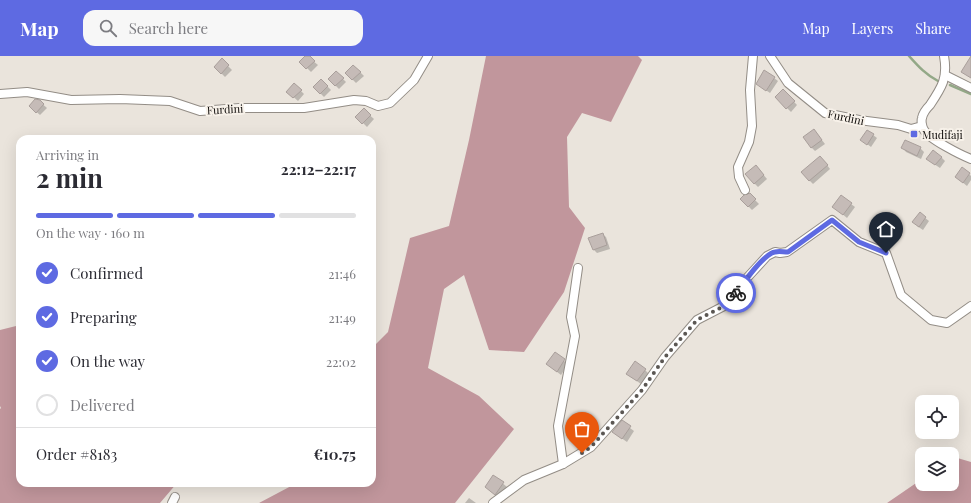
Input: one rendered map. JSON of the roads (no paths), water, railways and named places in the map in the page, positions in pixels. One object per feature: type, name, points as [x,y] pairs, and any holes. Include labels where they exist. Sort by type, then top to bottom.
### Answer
[{"type":"street","name":"Furdini","points":[[0,94],[28,92],[71,100],[120,99],[170,101],[200,111],[240,108],[304,108],[354,100],[366,101],[378,106],[390,103],[414,80],[428,56]]},
{"type":"street","points":[[745,190],[739,177],[738,167],[749,142],[752,126],[750,90],[753,56]]},
{"type":"street","name":"Furdini","points":[[770,56],[788,83],[824,113],[859,120],[898,125],[911,129],[922,126]]},
{"type":"street","points":[[944,56],[945,77],[941,88],[922,118],[922,126],[924,131],[941,144],[971,159]]},
{"type":"street","points":[[945,77],[971,88]]},
{"type":"street","points":[[493,503],[524,480],[564,464],[591,447],[642,390],[665,357],[697,320],[726,305],[746,279],[767,256],[775,252],[788,252],[832,220],[859,242],[886,253],[901,295],[931,320],[947,323],[971,306]]},
{"type":"street","points":[[564,464],[558,426],[575,336],[571,317],[578,268]]},
{"type":"waterway","points":[[909,56],[919,67],[938,81]]},
{"type":"waterway","points":[[950,85],[971,94]]},
{"type":"place","name":"Mudifaji","points":[[914,134]]}]
